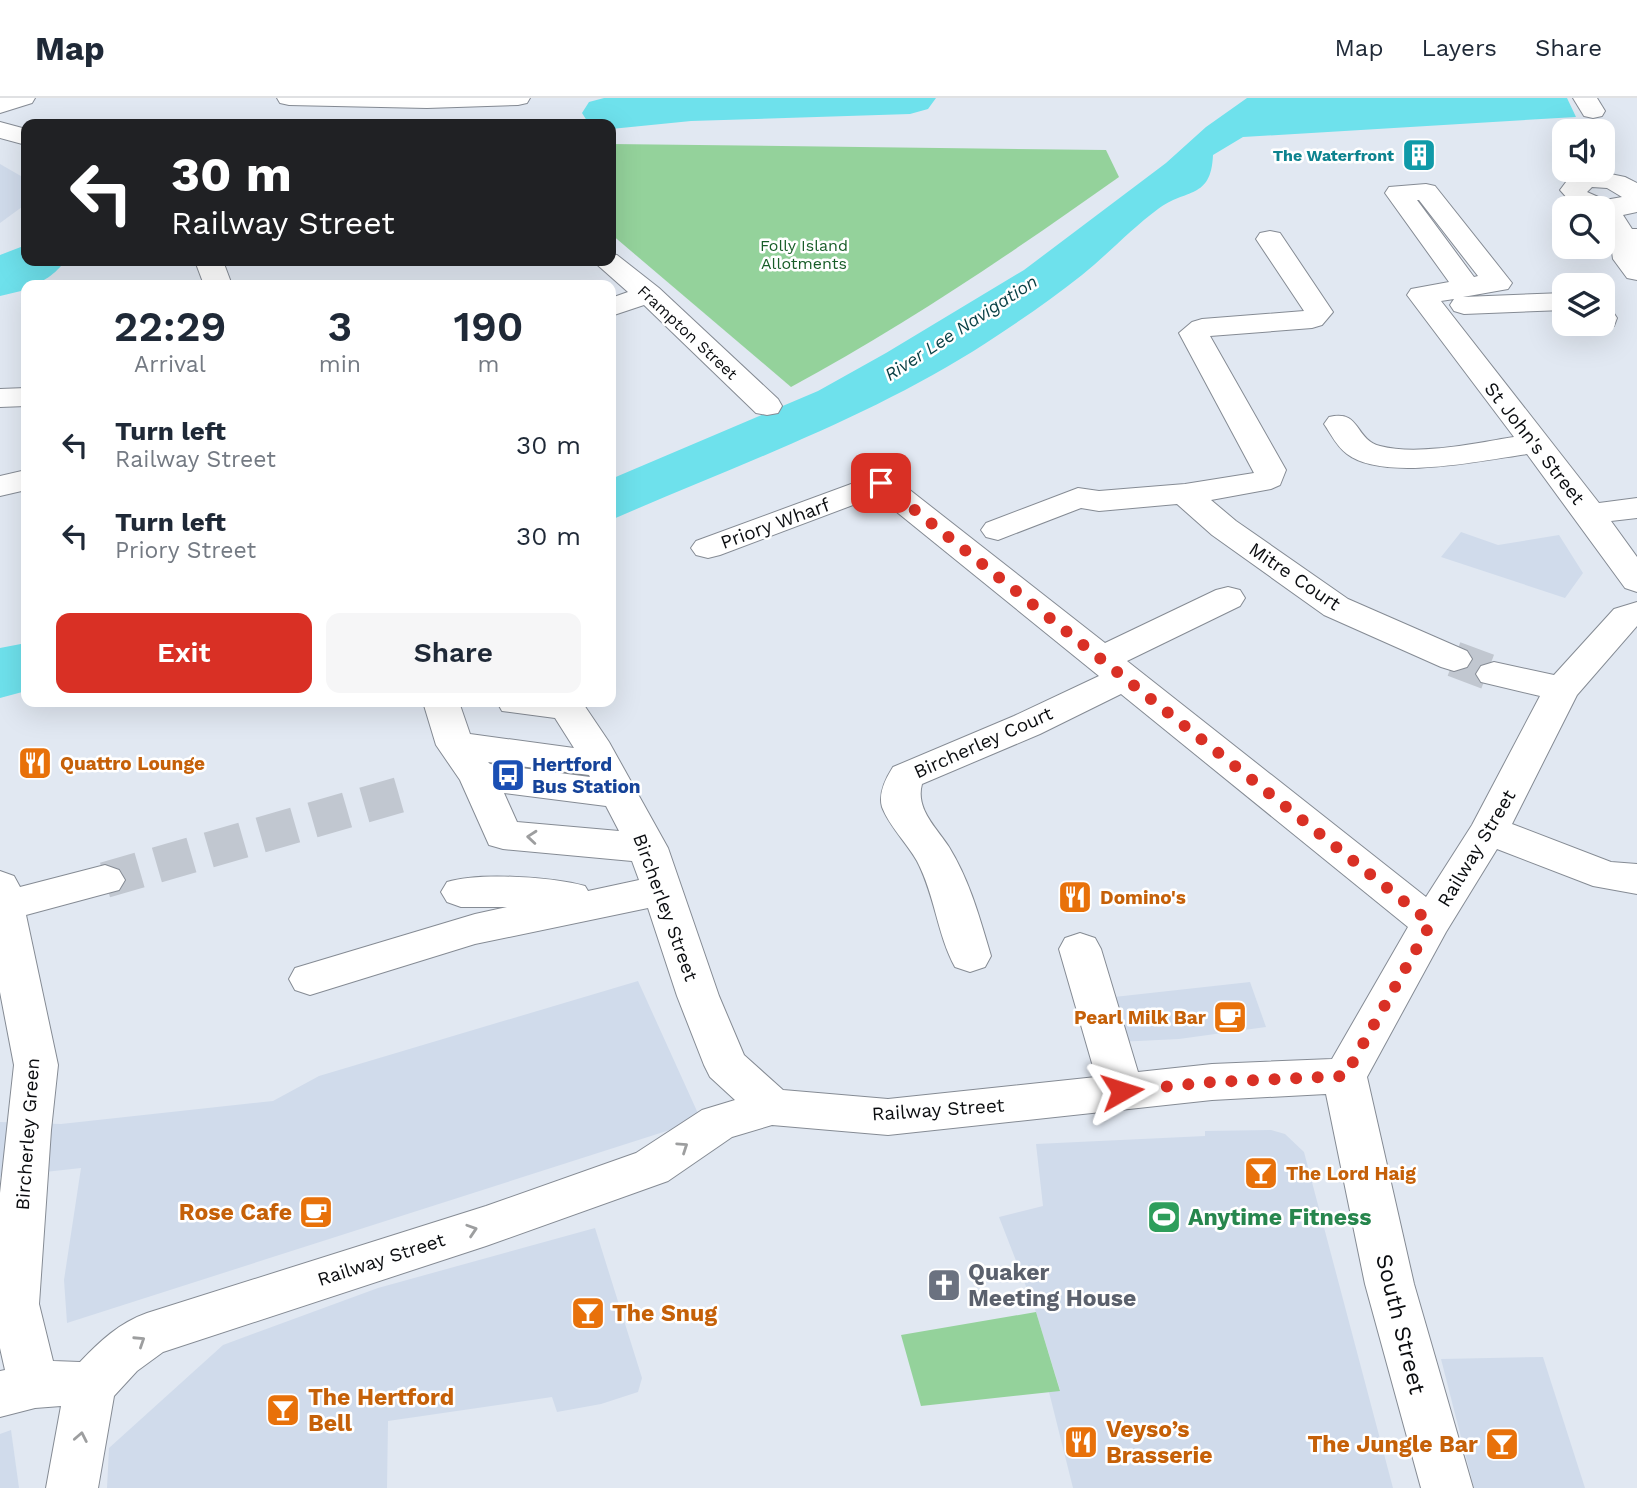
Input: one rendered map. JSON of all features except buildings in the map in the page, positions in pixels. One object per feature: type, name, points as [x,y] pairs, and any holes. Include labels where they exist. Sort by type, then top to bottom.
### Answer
[{"type":"street","points":[[0,106],[23,98]]},
{"type":"street","points":[[289,98],[428,101],[518,98]]},
{"type":"street","points":[[0,130],[21,136]]},
{"type":"street","points":[[1615,220],[1630,237],[1627,258],[1637,272]]},
{"type":"street","points":[[998,530],[1078,498],[1099,501],[1185,494],[1260,482],[1269,478],[1270,470],[1194,333],[1202,328],[1312,319],[1317,316],[1319,312],[1270,239]]},
{"type":"street","name":"Frampton Street","points":[[613,266],[649,294],[767,406]]},
{"type":"street","points":[[1466,285],[1452,291],[1421,295],[1430,307],[1552,302]]},
{"type":"street","points":[[616,305],[649,294]]},
{"type":"street","name":"St John's Street","points":[[1430,307],[1590,514],[1637,581]]},
{"type":"street","points":[[0,398],[21,397]]},
{"type":"street","points":[[1340,424],[1350,440],[1362,450],[1399,458],[1535,443]]},
{"type":"street","points":[[0,486],[21,481]]},
{"type":"street","name":"Priory Wharf","points":[[708,548],[881,483],[1113,668]]},
{"type":"street","name":"Mitre Court","points":[[1185,494],[1224,528],[1336,607],[1454,659]]},
{"type":"street","points":[[1590,514],[1637,508]]},
{"type":"street","points":[[1228,598],[1113,668],[1431,923]]},
{"type":"street","name":"Railway Street","points":[[90,1386],[119,1354],[147,1335],[486,1226],[652,1167],[718,1123],[772,1107],[888,1116],[1212,1082],[1345,1076],[1431,923],[1489,830],[1562,689],[1626,617],[1637,613]]},
{"type":"street","name":"Bircherley Court","points":[[970,956],[953,896],[935,858],[901,806],[901,788],[906,776],[1027,725],[1113,668]]},
{"type":"street","points":[[1494,674],[1562,689]]},
{"type":"street","name":"Bircherley Street","points":[[567,707],[643,837],[664,890],[698,996],[726,1065],[772,1107]]},
{"type":"street","points":[[447,723],[603,766]]},
{"type":"street","points":[[447,723],[485,790],[503,835],[643,837]]},
{"type":"street","points":[[485,790],[603,766]]},
{"type":"street","points":[[1489,830],[1607,876],[1637,879]]},
{"type":"street","points":[[2,896],[105,880]]},
{"type":"street","points":[[310,979],[475,929],[664,890]]},
{"type":"street","points":[[461,892],[557,895],[607,902]]},
{"type":"street","name":"Bircherley Green","points":[[2,896],[36,1065],[28,1130],[15,1304],[16,1389]]},
{"type":"street","points":[[1080,949],[1122,1091]]},
{"type":"street","name":"South Street","points":[[1345,1076],[1359,1151],[1422,1410],[1447,1488]]},
{"type":"street","points":[[16,1389],[55,1381],[90,1386],[72,1488]]},
{"type":"shaded area","points":[[0,164],[21,176],[21,208],[0,223]]},
{"type":"shaded area","points":[[1461,532],[1498,545],[1559,535],[1583,573],[1565,598],[1441,557]]},
{"type":"shaded area","points":[[638,981],[701,1120],[67,1323],[64,1280],[81,1168],[0,1177],[0,1122],[61,1124],[273,1101],[319,1076]]},
{"type":"shaded area","points":[[1250,982],[1266,1027],[1179,1039],[1117,1042],[1105,998]]},
{"type":"shaded area","points":[[1271,1130],[1285,1134],[1304,1152],[1393,1488],[1073,1488],[1049,1392],[1060,1390],[1036,1312],[999,1217],[1043,1206],[1036,1144],[1205,1136],[1205,1131]]},
{"type":"shaded area","points":[[595,1228],[642,1378],[638,1392],[601,1404],[557,1412],[552,1397],[388,1421],[387,1488],[107,1488],[109,1448],[223,1345],[378,1288]]},
{"type":"shaded area","points":[[1543,1357],[1585,1488],[1474,1488],[1441,1359]]},
{"type":"shaded area","points":[[11,1430],[19,1488],[0,1488],[0,1434]]},
{"type":"green space","name":"Folly Island Allotments","points":[[616,144],[1106,150],[1119,177],[958,287],[876,339],[791,387],[616,238]]},
{"type":"green space","points":[[1036,1312],[1060,1391],[921,1406],[901,1335]]},
{"type":"water","name":"River Lee Navigation","points":[[1247,98],[1567,98],[1576,117],[1243,137],[1213,155],[1208,179],[1202,186],[1158,209],[1059,293],[942,370],[802,439],[616,518],[616,477],[818,391],[886,353],[1024,270],[1166,163],[1206,127]]},
{"type":"water","points":[[21,644],[21,692],[0,698],[0,648]]},
{"type":"waterway","points":[[608,113],[691,105],[910,98]]},
{"type":"waterway","points":[[0,278],[25,266]]},
{"type":"tunnel","points":[[1454,659],[1494,674]]},
{"type":"tunnel","points":[[105,880],[416,790]]},
{"type":"place","name":"The Waterfront","points":[[1419,155]]},
{"type":"place","name":"Quattro Lounge","points":[[35,763]]},
{"type":"place","name":"Hertford Bus Station","points":[[508,775]]},
{"type":"place","name":"Domino's","points":[[1075,897]]},
{"type":"place","name":"Pearl Milk Bar","points":[[1230,1017]]},
{"type":"place","name":"The Lord Haig","points":[[1261,1173]]},
{"type":"place","name":"Rose Cafe","points":[[316,1212]]},
{"type":"place","name":"Anytime Fitness","points":[[1164,1217]]},
{"type":"place","name":"Quaker Meeting House","points":[[944,1285]]},
{"type":"place","name":"The Snug","points":[[588,1313]]},
{"type":"place","name":"The Hertford Bell","points":[[283,1410]]},
{"type":"place","name":"Veyso’s Brasserie","points":[[1081,1442]]},
{"type":"place","name":"The Jungle Bar","points":[[1502,1444]]},
{"type":"route","points":[[881,483],[1431,923],[1345,1076],[1212,1082],[1122,1091]]}]
